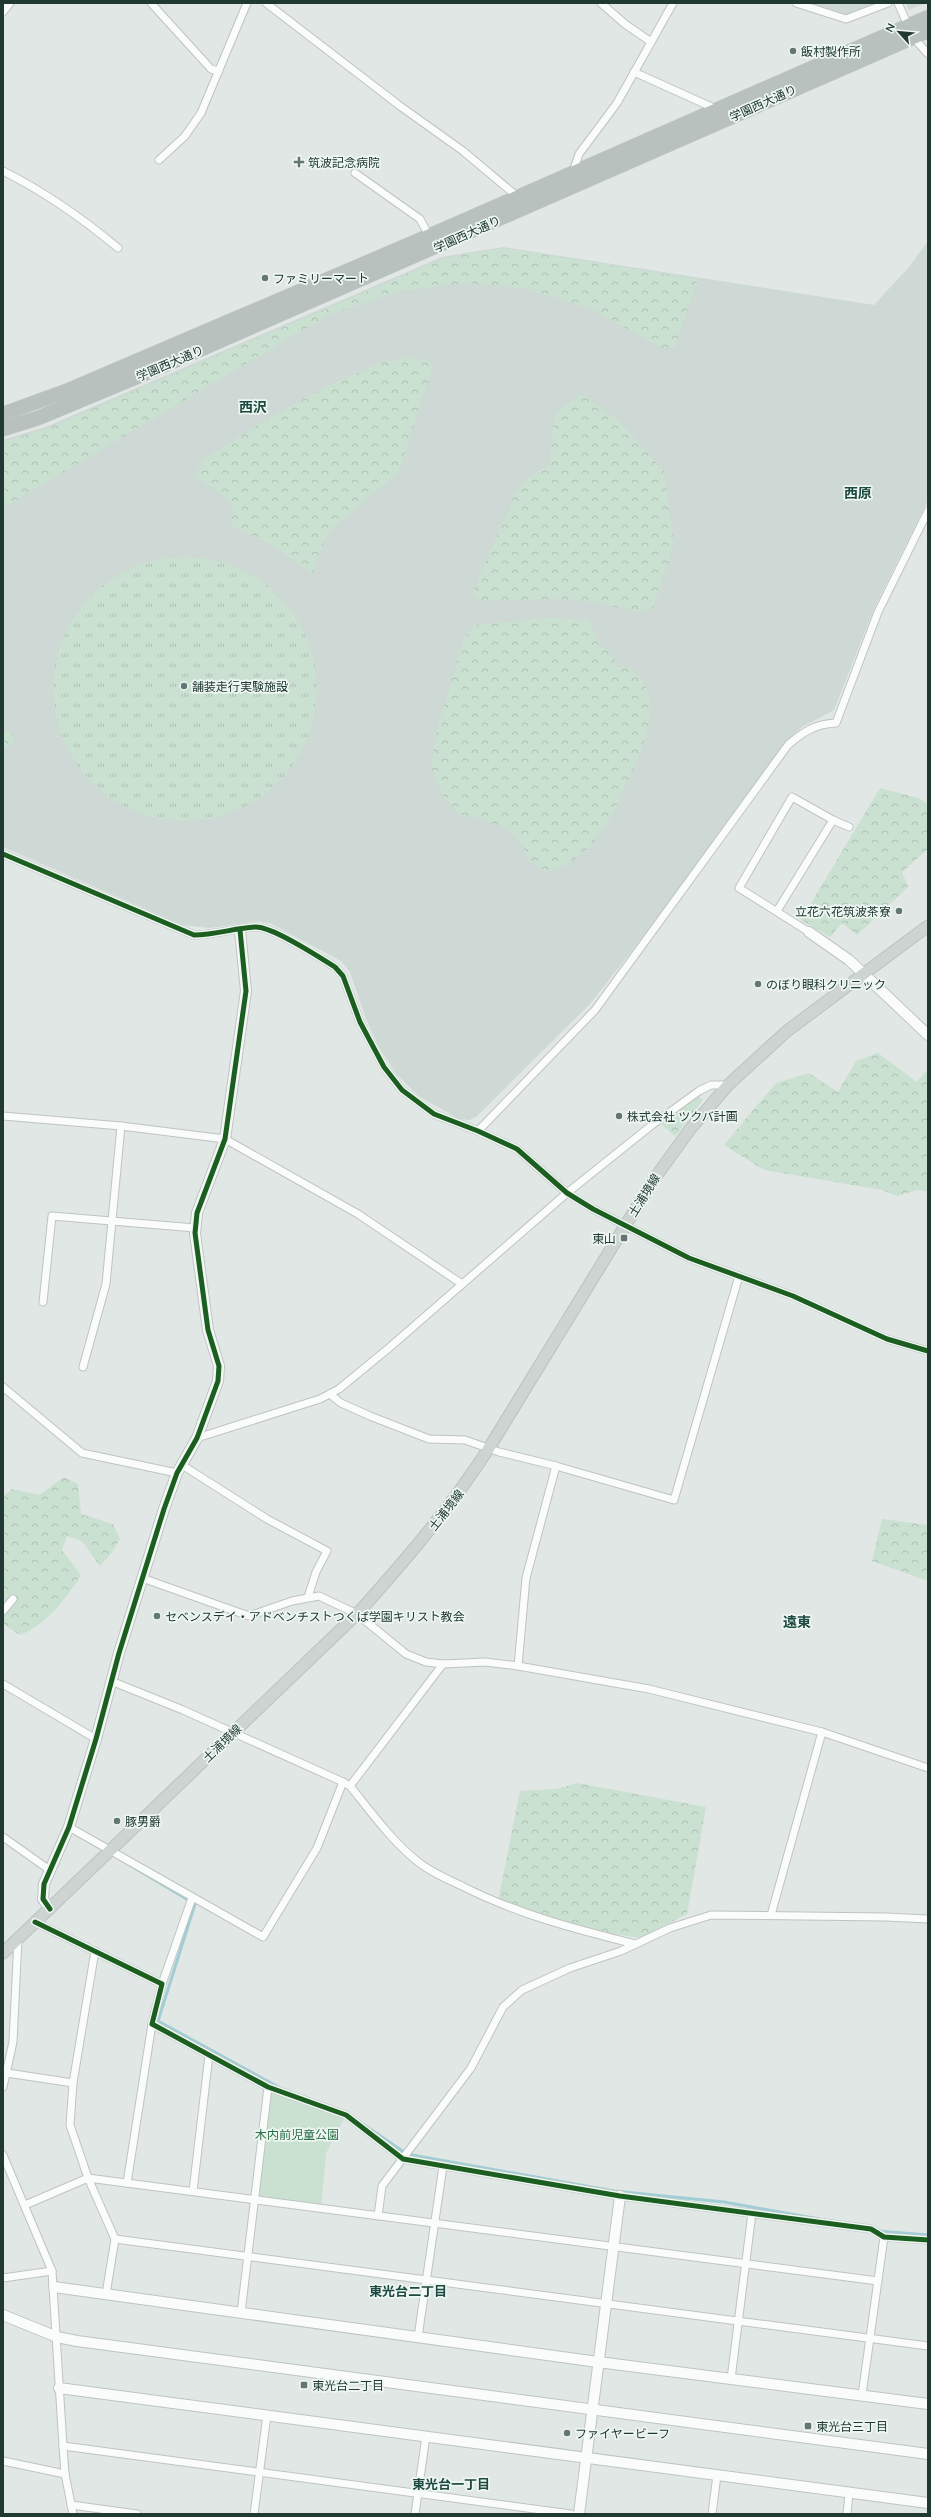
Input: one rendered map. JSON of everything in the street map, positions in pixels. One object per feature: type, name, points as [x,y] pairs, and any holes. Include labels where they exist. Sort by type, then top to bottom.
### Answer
[{"type":"highway","name":"学園西大通り","points":[[3,429],[38,418],[151,371],[435,249],[910,32],[928,17]]},
{"type":"highway","name":"学園西大通り","points":[[3,414],[76,387],[429,236],[717,110],[910,32],[928,31]]},
{"type":"main road","points":[[866,974],[928,926]]},
{"type":"main road","name":"土浦境線","points":[[3,1953],[357,1614],[432,1528],[461,1491],[490,1448],[625,1227],[678,1146],[728,1085],[816,1008],[866,974]]},
{"type":"street","points":[[3,12],[10,3]]},
{"type":"street","points":[[151,3],[211,69],[219,71]]},
{"type":"street","points":[[159,160],[185,136],[197,118],[219,71],[230,39],[247,3]]},
{"type":"street","points":[[266,3],[394,102],[463,151],[528,206]]},
{"type":"street","points":[[601,3],[625,24],[651,42]]},
{"type":"street","points":[[573,172],[579,154],[617,103],[673,3]]},
{"type":"street","points":[[796,3],[846,19],[888,3]]},
{"type":"street","points":[[898,3],[910,32],[928,54]]},
{"type":"street","points":[[634,72],[717,110]]},
{"type":"street","points":[[3,171],[37,188],[71,210],[118,248]]},
{"type":"street","points":[[355,173],[420,219],[435,249]]},
{"type":"street","points":[[478,1130],[595,1010],[788,745],[804,732],[821,724],[836,723],[878,612],[928,511]]},
{"type":"street","points":[[849,827],[833,820],[792,797],[739,888],[777,911],[849,960],[866,974],[928,1035]]},
{"type":"street","points":[[777,911],[833,820]]},
{"type":"street","points":[[3,854],[194,935],[208,935],[256,926],[271,930],[335,967],[343,976],[360,1022],[384,1067],[402,1090],[434,1114],[478,1130],[517,1149],[567,1192],[625,1227],[689,1258],[793,1296],[887,1338],[928,1351]]},
{"type":"street","points":[[50,1909],[43,1899],[42,1892],[69,1827],[142,1578],[179,1469],[197,1438],[218,1381],[219,1366],[207,1323],[195,1228],[197,1212],[225,1139],[246,991],[240,930]]},
{"type":"street","points":[[197,1438],[330,1394],[390,1347],[567,1192],[652,1125],[699,1090],[711,1085],[728,1085]]},
{"type":"street","points":[[3,1116],[121,1126],[225,1139],[358,1214],[388,1236],[462,1284]]},
{"type":"street","points":[[83,1366],[106,1284],[121,1126]]},
{"type":"street","points":[[43,1302],[52,1216],[195,1228]]},
{"type":"street","points":[[330,1394],[341,1403],[428,1440],[465,1440],[674,1500],[739,1276]]},
{"type":"street","points":[[3,1387],[82,1452],[179,1469],[327,1551],[316,1572],[308,1597]]},
{"type":"street","points":[[518,1666],[526,1578],[556,1466]]},
{"type":"street","points":[[142,1578],[249,1616],[308,1597],[319,1596],[357,1614],[406,1654],[426,1662],[443,1664],[485,1662],[518,1666],[649,1689],[822,1732],[928,1768]]},
{"type":"street","points":[[3,1611],[13,1600]]},
{"type":"street","points":[[350,1786],[443,1664]]},
{"type":"street","points":[[111,1681],[183,1710],[350,1786],[386,1831],[417,1861],[444,1878],[496,1904],[538,1918],[635,1944]]},
{"type":"street","points":[[3,1684],[96,1739]]},
{"type":"street","points":[[771,1915],[822,1732]]},
{"type":"street","points":[[69,1827],[263,1937],[316,1848],[343,1782]]},
{"type":"street","points":[[3,1837],[50,1871]]},
{"type":"street","points":[[127,2183],[152,2024],[162,1984],[192,1898]]},
{"type":"street","points":[[378,2216],[382,2186],[471,2068],[496,2017],[511,1999],[529,1986],[697,1918],[728,1914],[928,1920]]},
{"type":"street","points":[[35,1922],[162,1984]]},
{"type":"street","points":[[3,2087],[13,2042],[17,1991],[18,1939]]},
{"type":"street","points":[[95,1951],[72,2083],[70,2125],[88,2178],[115,2239],[106,2294]]},
{"type":"street","points":[[152,2024],[268,2087],[346,2115],[403,2159],[620,2196],[871,2229],[884,2237],[928,2240]]},
{"type":"street","points":[[193,2192],[209,2055]]},
{"type":"street","points":[[7,2073],[72,2083]]},
{"type":"street","points":[[241,2313],[268,2087]]},
{"type":"street","points":[[3,2155],[52,2271],[65,2474],[74,2514]]},
{"type":"street","points":[[418,2337],[443,2166]]},
{"type":"street","points":[[25,2205],[88,2178],[878,2281]]},
{"type":"street","points":[[579,2514],[620,2196]]},
{"type":"street","points":[[731,2379],[752,2213]]},
{"type":"street","points":[[862,2395],[884,2237]]},
{"type":"street","points":[[115,2239],[928,2346]]},
{"type":"street","points":[[3,2278],[52,2271]]},
{"type":"street","points":[[54,2287],[598,2362],[928,2404]]},
{"type":"street","points":[[3,2314],[57,2337],[928,2454]]},
{"type":"street","points":[[59,2388],[928,2503]]},
{"type":"street","points":[[254,2514],[267,2416]]},
{"type":"street","points":[[415,2514],[426,2436]]},
{"type":"street","points":[[63,2446],[418,2495],[571,2514]]},
{"type":"street","points":[[3,2461],[65,2474]]},
{"type":"street","points":[[712,2514],[717,2475]]},
{"type":"street","points":[[847,2514],[849,2493]]},
{"type":"street","points":[[71,2505],[137,2514]]},
{"type":"shaded area","points":[[812,3],[878,3],[847,15]]},
{"type":"shaded area","points":[[905,3],[926,3],[909,10]]},
{"type":"shaded area","points":[[928,241],[928,500],[875,606],[834,710],[802,727],[786,741],[687,880],[590,1004],[476,1117],[469,1120],[459,1119],[420,1097],[396,1074],[379,1047],[366,1019],[350,972],[341,961],[272,924],[258,921],[209,928],[183,925],[3,847],[3,440],[48,426],[442,257],[503,247],[874,305],[909,267]]},
{"type":"green space","points":[[503,248],[698,279],[675,347],[661,348],[592,309],[527,289],[466,283],[397,292],[330,314],[3,508],[3,442],[48,428],[442,259]]},
{"type":"green space","points":[[411,357],[428,361],[433,366],[399,472],[327,533],[312,574],[293,559],[274,547],[232,526],[231,502],[195,476],[204,459],[269,418],[331,384],[381,363]]},
{"type":"green space","points":[[581,394],[617,419],[664,471],[674,545],[653,608],[639,612],[593,602],[561,599],[480,601],[473,591],[515,494],[529,477],[549,465],[555,414]]},
{"type":"green space","points":[[185,557],[211,560],[235,567],[269,587],[287,605],[307,639],[314,663],[317,689],[314,715],[307,739],[287,773],[269,791],[235,811],[211,818],[185,821],[159,818],[135,811],[101,791],[83,773],[63,739],[56,715],[53,689],[56,663],[63,639],[83,605],[101,587],[135,567],[159,560]]},
{"type":"green space","points":[[547,618],[589,620],[599,644],[610,652],[617,667],[628,666],[635,673],[642,681],[650,699],[650,718],[646,736],[618,803],[610,818],[591,845],[579,857],[565,866],[548,872],[527,859],[524,847],[506,829],[481,819],[459,814],[444,798],[431,767],[437,729],[464,639],[475,625]]},
{"type":"green space","points":[[3,731],[13,734],[14,744],[3,748]]},
{"type":"green space","points":[[880,788],[918,798],[928,804],[928,849],[902,872],[908,887],[857,935],[842,923],[830,937],[801,920]]},
{"type":"green space","points":[[878,1053],[917,1082],[928,1069],[928,1191],[917,1190],[897,1196],[882,1190],[764,1170],[724,1145],[776,1083],[809,1073],[838,1092],[856,1061]]},
{"type":"green space","points":[[697,1095],[703,1100],[675,1136],[661,1124]]},
{"type":"green space","points":[[64,1477],[78,1484],[81,1514],[113,1524],[120,1539],[111,1554],[100,1566],[82,1541],[67,1536],[62,1550],[81,1575],[62,1602],[47,1618],[29,1631],[20,1635],[3,1624],[3,1497],[12,1489],[39,1495]]},
{"type":"green space","points":[[882,1519],[928,1525],[928,1581],[872,1561]]},
{"type":"green space","points":[[577,1783],[706,1807],[687,1914],[640,1938],[595,1931],[498,1901],[520,1791],[557,1789]]},
{"type":"green space","name":"木内前児童公園","points":[[268,2087],[346,2115],[326,2153],[321,2208],[254,2200]]},
{"type":"waterway","points":[[128,1864],[195,1904],[158,2021],[282,2089]]},
{"type":"waterway","points":[[357,2120],[404,2152]]},
{"type":"waterway","points":[[412,2155],[614,2191],[724,2202],[819,2219]]},
{"type":"waterway","points":[[878,2231],[928,2235]]},
{"type":"cycle path","points":[[3,854],[194,935],[255,927],[272,931],[284,937],[335,967],[343,976],[360,1022],[384,1067],[402,1090],[434,1114],[478,1131],[517,1149],[567,1193],[593,1209],[689,1258],[793,1296],[887,1339],[928,1351]]},
{"type":"cycle path","points":[[50,1909],[43,1899],[44,1884],[69,1827],[96,1739],[119,1653],[164,1509],[177,1473],[197,1438],[218,1381],[219,1366],[208,1330],[195,1233],[197,1213],[225,1139],[246,991],[240,930]]},
{"type":"cycle path","points":[[35,1922],[162,1984],[152,2024],[268,2087],[346,2115],[403,2159],[620,2196],[871,2229],[884,2237],[928,2240]]},
{"type":"place","name":"飯村製作所","points":[[793,51]]},
{"type":"place","name":"筑波記念病院","points":[[299,162]]},
{"type":"place","name":"ファミリーマート","points":[[265,278]]},
{"type":"place","name":"舗装走行実験施設","points":[[184,686]]},
{"type":"place","name":"立花六花筑波茶寮","points":[[899,911]]},
{"type":"place","name":"のぼり眼科クリニック","points":[[758,984]]},
{"type":"place","name":"株式会社 ツクバ計画","points":[[619,1116]]},
{"type":"place","name":"東山","points":[[624,1238]]},
{"type":"place","name":"セベンスデイ・アドベンチストつくば学園キリスト教会","points":[[157,1616]]},
{"type":"place","name":"豚男爵","points":[[117,1821]]},
{"type":"place","name":"東光台二丁目","points":[[304,2385]]},
{"type":"place","name":"東光台三丁目","points":[[808,2426]]},
{"type":"place","name":"ファイヤービーフ","points":[[567,2433]]},
{"type":"district","name":"西沢","points":[[253,407]]},
{"type":"district","name":"西原","points":[[858,493]]},
{"type":"district","name":"遠東","points":[[797,1622]]},
{"type":"district","name":"東光台二丁目","points":[[408,2291]]},
{"type":"district","name":"東光台一丁目","points":[[451,2484]]}]
